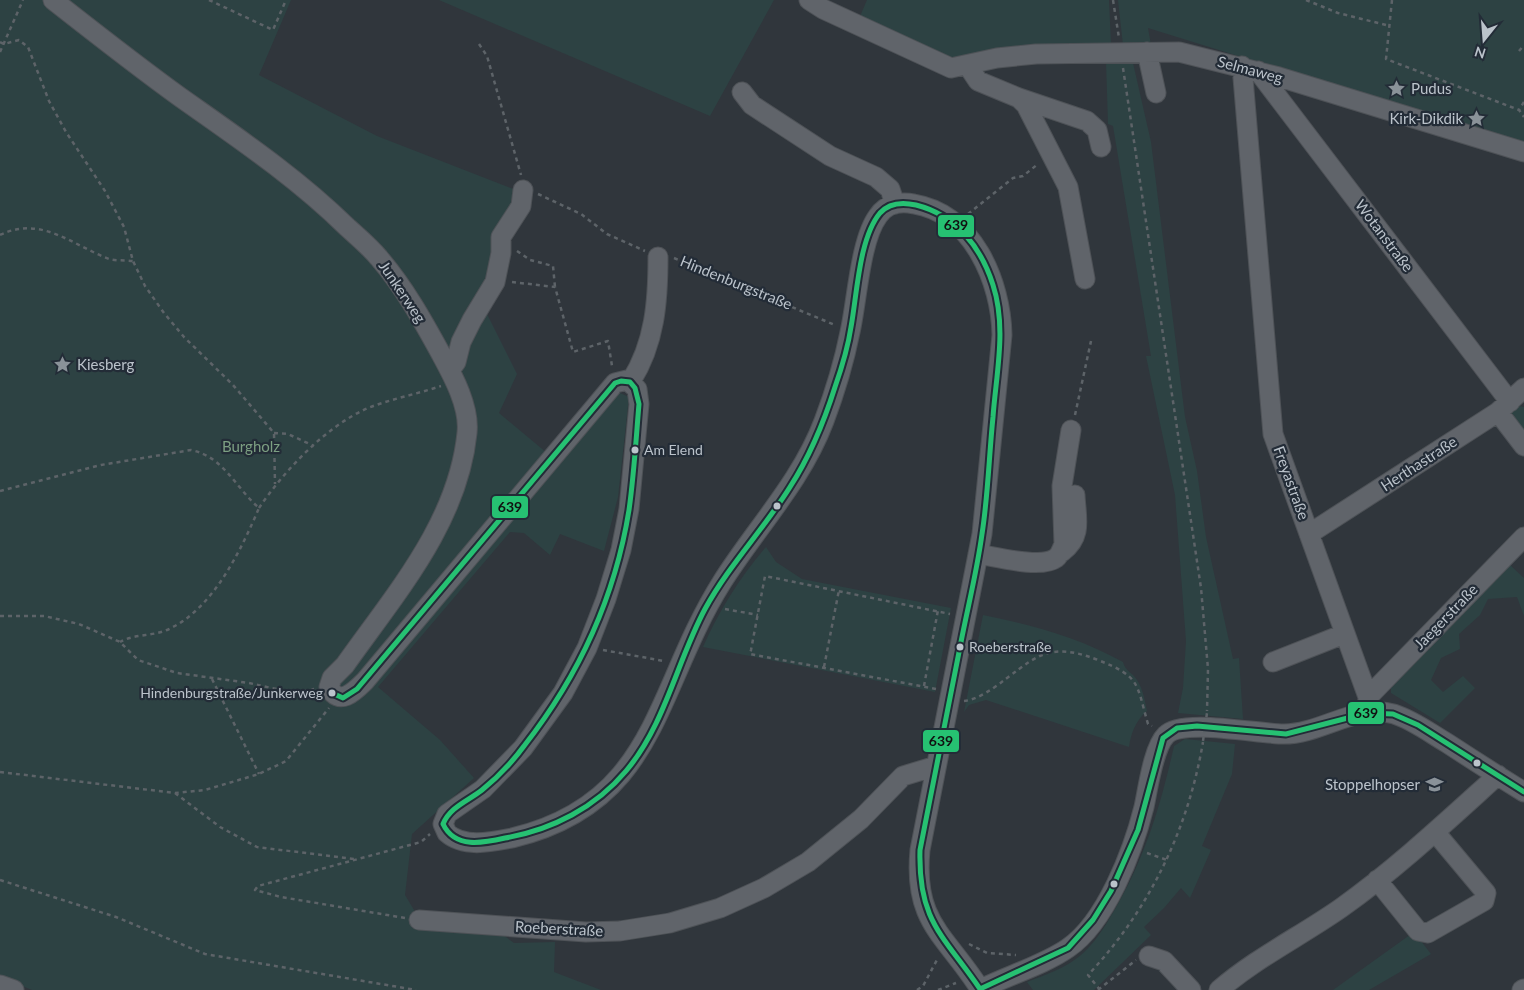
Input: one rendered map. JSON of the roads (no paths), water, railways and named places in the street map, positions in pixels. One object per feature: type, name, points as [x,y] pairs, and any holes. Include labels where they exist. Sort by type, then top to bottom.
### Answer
[{"type":"street","name":"Junkerweg","points":[[54,0],[179,96],[248,143],[328,208],[379,257],[416,308],[452,376],[465,410],[468,432],[458,474],[445,514],[431,542],[345,665],[332,678],[333,692]]},
{"type":"street","name":"Selmaweg","points":[[809,0],[823,9],[947,67],[968,66],[997,58],[1036,54],[1179,52],[1250,69],[1524,152]]},
{"type":"street","points":[[1147,52],[1156,93]]},
{"type":"street","points":[[968,66],[978,81],[1019,98],[1087,121],[1097,130],[1101,146]]},
{"type":"street","name":"Wotanstraße","points":[[1250,69],[1516,398],[1524,446]]},
{"type":"street","name":"Freyastraße","points":[[1250,69],[1273,434],[1368,705]]},
{"type":"street","points":[[742,92],[752,105],[830,156],[876,177],[890,189],[895,204]]},
{"type":"street","points":[[1019,98],[1026,105],[1068,188],[1085,279]]},
{"type":"street","points":[[452,376],[461,342],[495,282],[500,268],[501,237],[521,206],[523,190]]},
{"type":"street","points":[[623,382],[637,389],[639,404],[629,509],[621,550],[606,599],[587,648],[559,698],[523,748],[483,790],[447,814],[444,824],[447,833],[452,837],[478,842],[509,838],[544,829],[578,813],[601,795],[634,760],[655,721],[694,632],[721,584],[792,485],[816,438],[842,366],[876,218],[882,211],[895,204],[924,206],[945,216],[974,244],[987,267],[997,292],[1002,324],[994,421],[978,554],[936,766],[918,871],[922,900],[929,918],[979,990],[1049,959],[1075,942],[1103,905],[1131,849],[1138,830],[1158,750],[1167,734],[1177,728],[1197,726],[1286,734],[1316,728],[1368,705],[1380,712],[1405,718],[1524,792]]},
{"type":"street","name":"Hindenburgstraße","points":[[333,692],[352,694],[365,681],[623,382],[645,354],[655,320],[658,257]]},
{"type":"street","name":"Herthastraße","points":[[1309,534],[1516,398]]},
{"type":"street","points":[[1061,552],[1064,544],[1062,486],[1072,430]]},
{"type":"street","points":[[978,554],[1034,562],[1047,562],[1056,558],[1070,545],[1077,533],[1074,495]]},
{"type":"street","name":"Jaegerstraße","points":[[1368,705],[1524,537]]},
{"type":"street","points":[[1273,662],[1344,634]]},
{"type":"street","name":"Roeberstraße","points":[[419,920],[586,932],[620,932],[670,923],[720,908],[764,888],[808,862],[861,819],[903,776],[936,766]]},
{"type":"street","points":[[1219,990],[1239,972],[1290,942],[1377,880],[1435,832],[1498,775]]},
{"type":"street","points":[[1377,880],[1418,931],[1428,933],[1484,900],[1486,892],[1435,832]]},
{"type":"street","points":[[1149,956],[1164,961],[1191,990]]},
{"type":"street","points":[[0,985],[14,990]]},
{"type":"place","name":"Pudus","points":[[1397,89]]},
{"type":"place","name":"Kirk-Dikdik","points":[[1477,119]]},
{"type":"place","name":"Kiesberg","points":[[63,365]]},
{"type":"place","name":"Am Elend","points":[[635,450]]},
{"type":"place","name":"Roeberstraße","points":[[960,647]]},
{"type":"place","name":"Hindenburgstraße/Junkerweg","points":[[332,693]]},
{"type":"place","name":"Stoppelhopser","points":[[1434,785]]},
{"type":"park label","name":"Burgholz","points":[[251,447]]}]
